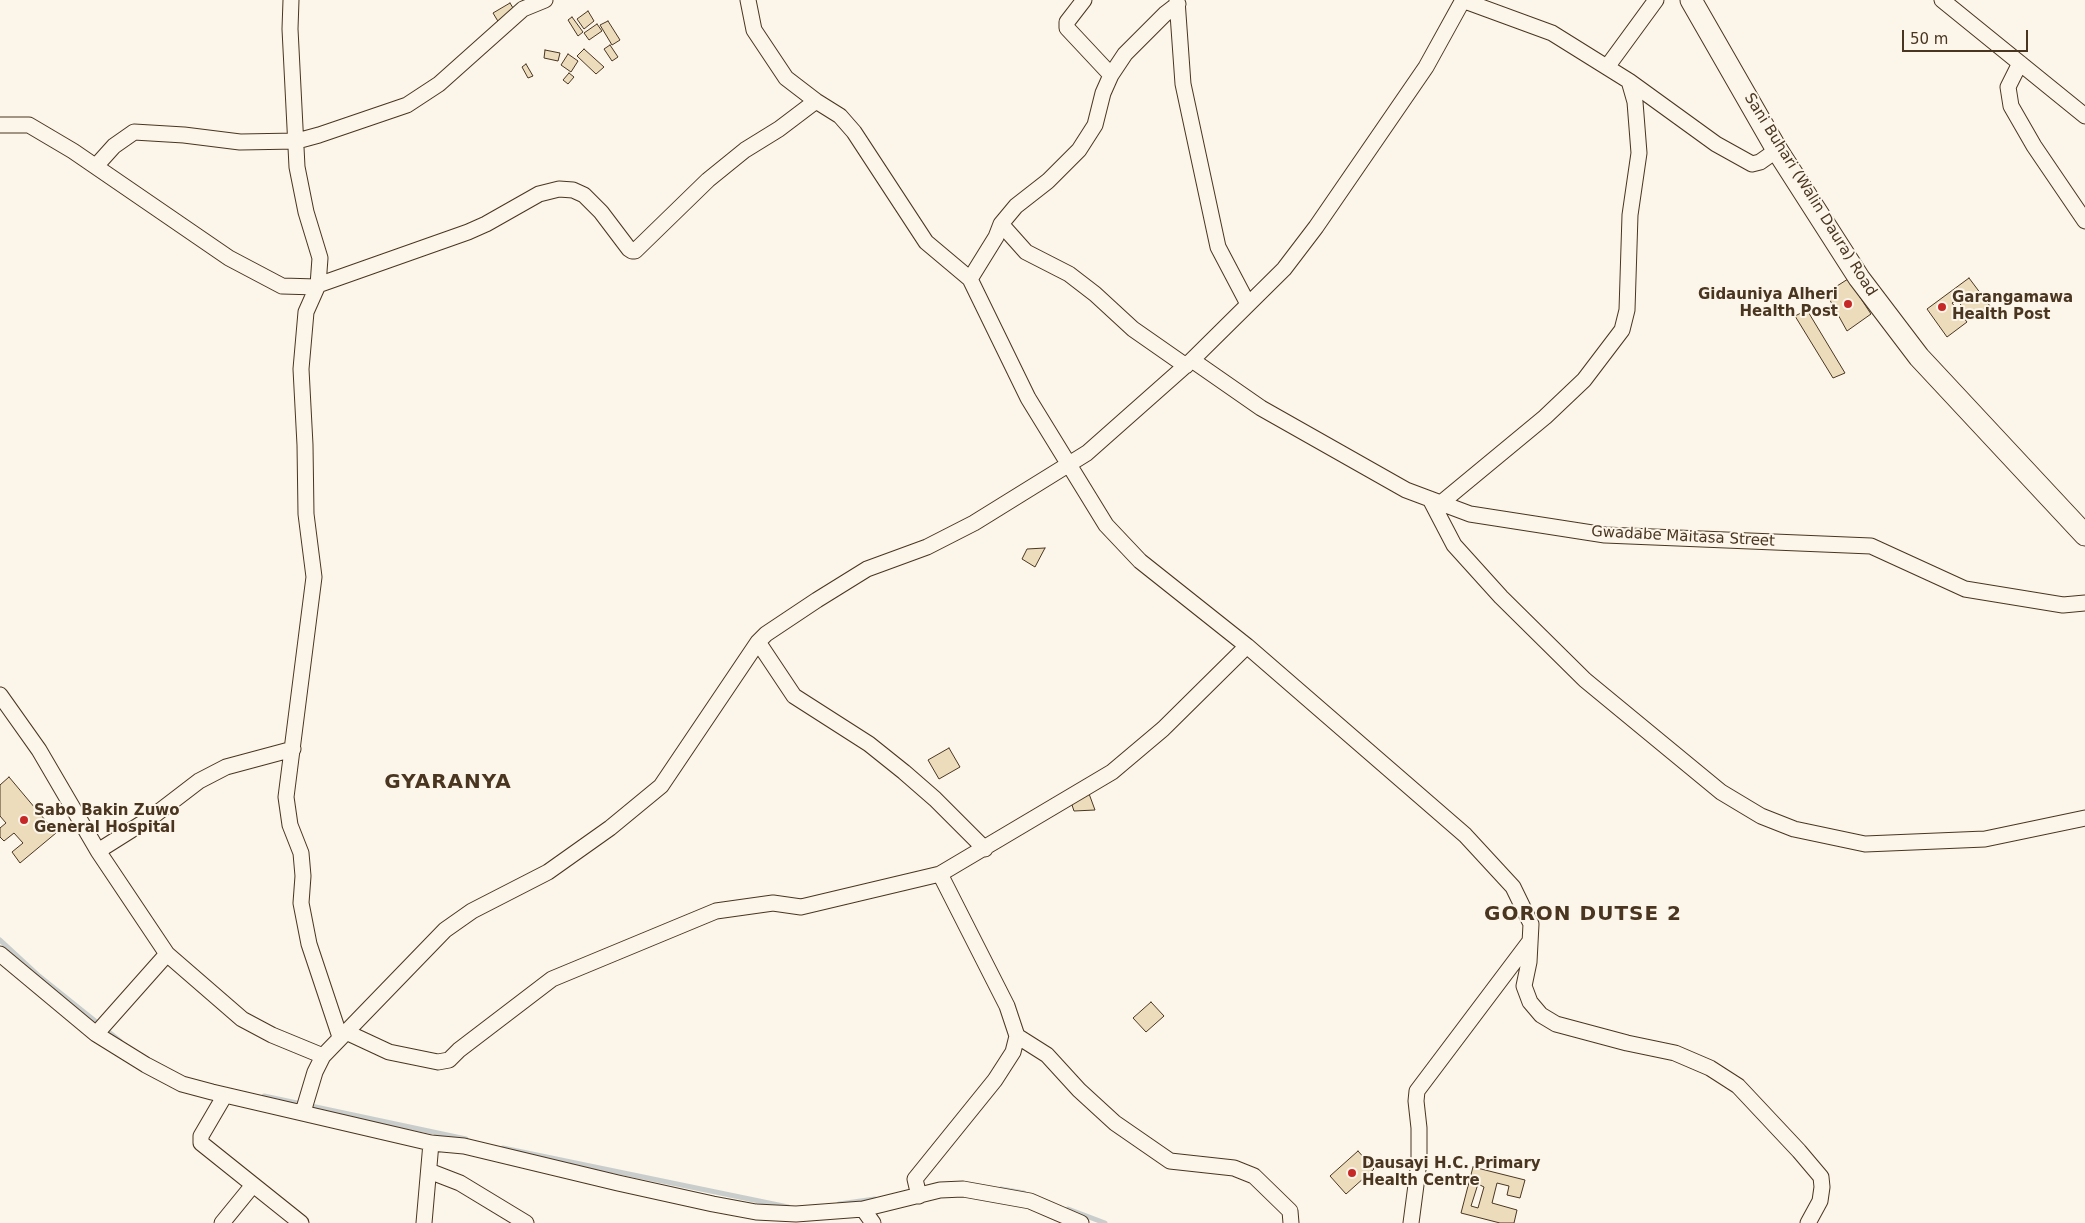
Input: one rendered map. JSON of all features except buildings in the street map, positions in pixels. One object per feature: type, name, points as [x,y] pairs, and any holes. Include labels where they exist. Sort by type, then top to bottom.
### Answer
[{"type":"street","points":[[291,0],[290,29],[297,167],[306,212],[320,258],[318,286],[306,312],[301,369],[306,514],[314,577],[286,797],[290,825],[301,853],[304,876],[301,903],[309,944],[343,1034],[389,1052],[438,1062],[449,1060],[459,1050],[552,979],[716,911],[773,903],[801,907],[940,874],[1112,772],[1163,729],[1247,646]]},
{"type":"street","points":[[96,166],[114,146],[134,132],[184,135],[240,142],[297,140],[319,135],[407,105],[440,84],[523,9],[545,0]]},
{"type":"street","points":[[748,0],[754,30],[786,78],[816,101],[840,116],[854,132],[926,242],[970,280],[1028,398],[1106,525],[1140,561],[1247,646],[1465,835],[1512,887],[1531,924],[1529,962],[1524,986],[1530,1002],[1541,1015],[1556,1024],[1627,1043],[1675,1053],[1710,1068],[1738,1086],[1799,1150],[1821,1177],[1820,1201],[1808,1223]]},
{"type":"street","points":[[1084,0],[1067,22],[1066,28],[1111,75]]},
{"type":"street","points":[[303,1112],[315,1072],[323,1056],[445,930],[472,910],[548,872],[610,828],[661,786],[758,642],[766,634],[866,569],[927,547],[974,523],[1087,453],[1189,363],[1284,269],[1316,227],[1426,67],[1463,0],[1552,33],[1629,81],[1716,144],[1752,164],[1760,162],[1777,150]]},
{"type":"street","points":[[1607,67],[1656,0]]},
{"type":"street","name":"Sani Buhari (Walin Daura) Road","points":[[1691,0],[1777,150],[1859,278],[1919,356],[2085,536]]},
{"type":"street","points":[[1942,0],[2085,116]]},
{"type":"street","points":[[970,280],[996,237],[1001,224],[1016,206],[1048,181],[1079,150],[1094,125],[1103,93],[1111,75],[1125,54],[1178,2]]},
{"type":"street","points":[[1178,2],[1183,84],[1218,247],[1248,304]]},
{"type":"street","points":[[2020,63],[2008,87],[2010,106],[2034,146],[2085,221]]},
{"type":"street","points":[[1629,81],[1635,102],[1639,153],[1630,215],[1627,310],[1622,330],[1584,380],[1545,417],[1435,501],[1454,545],[1501,598],[1585,680],[1721,792],[1761,816],[1794,829],[1865,844],[1985,839],[2085,818]]},
{"type":"street","points":[[0,125],[29,125],[96,166],[229,258],[282,286],[318,286],[480,227],[540,194],[559,189],[573,190],[584,195],[601,212],[629,249],[634,251],[708,180],[745,150],[779,130],[816,101]]},
{"type":"street","name":"Gwadabe Maitasa Street","points":[[1001,224],[1026,252],[1070,274],[1133,329],[1261,408],[1406,490],[1470,514],[1605,535],[1871,546],[1965,589],[2063,605],[2085,603]]},
{"type":"street","points":[[758,642],[794,696],[868,744],[904,772],[935,798],[985,849]]},
{"type":"street","points":[[0,695],[39,750],[98,852],[167,954],[242,1020],[272,1035],[323,1056]]},
{"type":"street","points":[[98,852],[152,817],[199,781],[226,768],[293,749]]},
{"type":"street","points":[[919,1196],[915,1180],[995,1080],[1013,1052],[1017,1036],[1007,1006],[940,874]]},
{"type":"street","points":[[1411,1219],[1419,1162],[1417,1091],[1530,941]]},
{"type":"street","points":[[0,954],[96,1034],[146,1065],[182,1084],[225,1095],[431,1143],[464,1146],[627,1185],[756,1212],[796,1214],[863,1209],[940,1190],[962,1189],[1030,1201],[1081,1223]]},
{"type":"street","points":[[96,1034],[167,954]]},
{"type":"street","points":[[1017,1036],[1047,1056],[1079,1090],[1115,1123],[1170,1161],[1234,1168],[1254,1176],[1291,1217]]},
{"type":"street","points":[[225,1095],[201,1136],[201,1143],[301,1223]]},
{"type":"street","points":[[424,1223],[431,1143]]},
{"type":"street","points":[[429,1171],[460,1183],[526,1223]]},
{"type":"street","points":[[222,1223],[253,1184]]},
{"type":"street","points":[[863,1209],[873,1223]]},
{"type":"waterway","points":[[0,940],[39,976],[120,1041]]},
{"type":"waterway","points":[[264,1096],[466,1139]]},
{"type":"waterway","points":[[503,1148],[788,1207]]},
{"type":"waterway","points":[[1001,1189],[1024,1193]]},
{"type":"waterway","points":[[839,1204],[875,1199]]},
{"type":"waterway","points":[[1068,1209],[1105,1223]]},
{"type":"place","name":"Gidauniya Alheri Health Post","points":[[1848,304]]},
{"type":"place","name":"Garangamawa Health Post","points":[[1942,307]]},
{"type":"place","name":"Sabo Bakin Zuwo General Hospital","points":[[24,820]]},
{"type":"place","name":"Dausayi H.C. Primary Health Centre","points":[[1352,1173]]},
{"type":"district","name":"GYARANYA","points":[[448,783]]},
{"type":"district","name":"GORON DUTSE 2","points":[[1583,915]]}]
